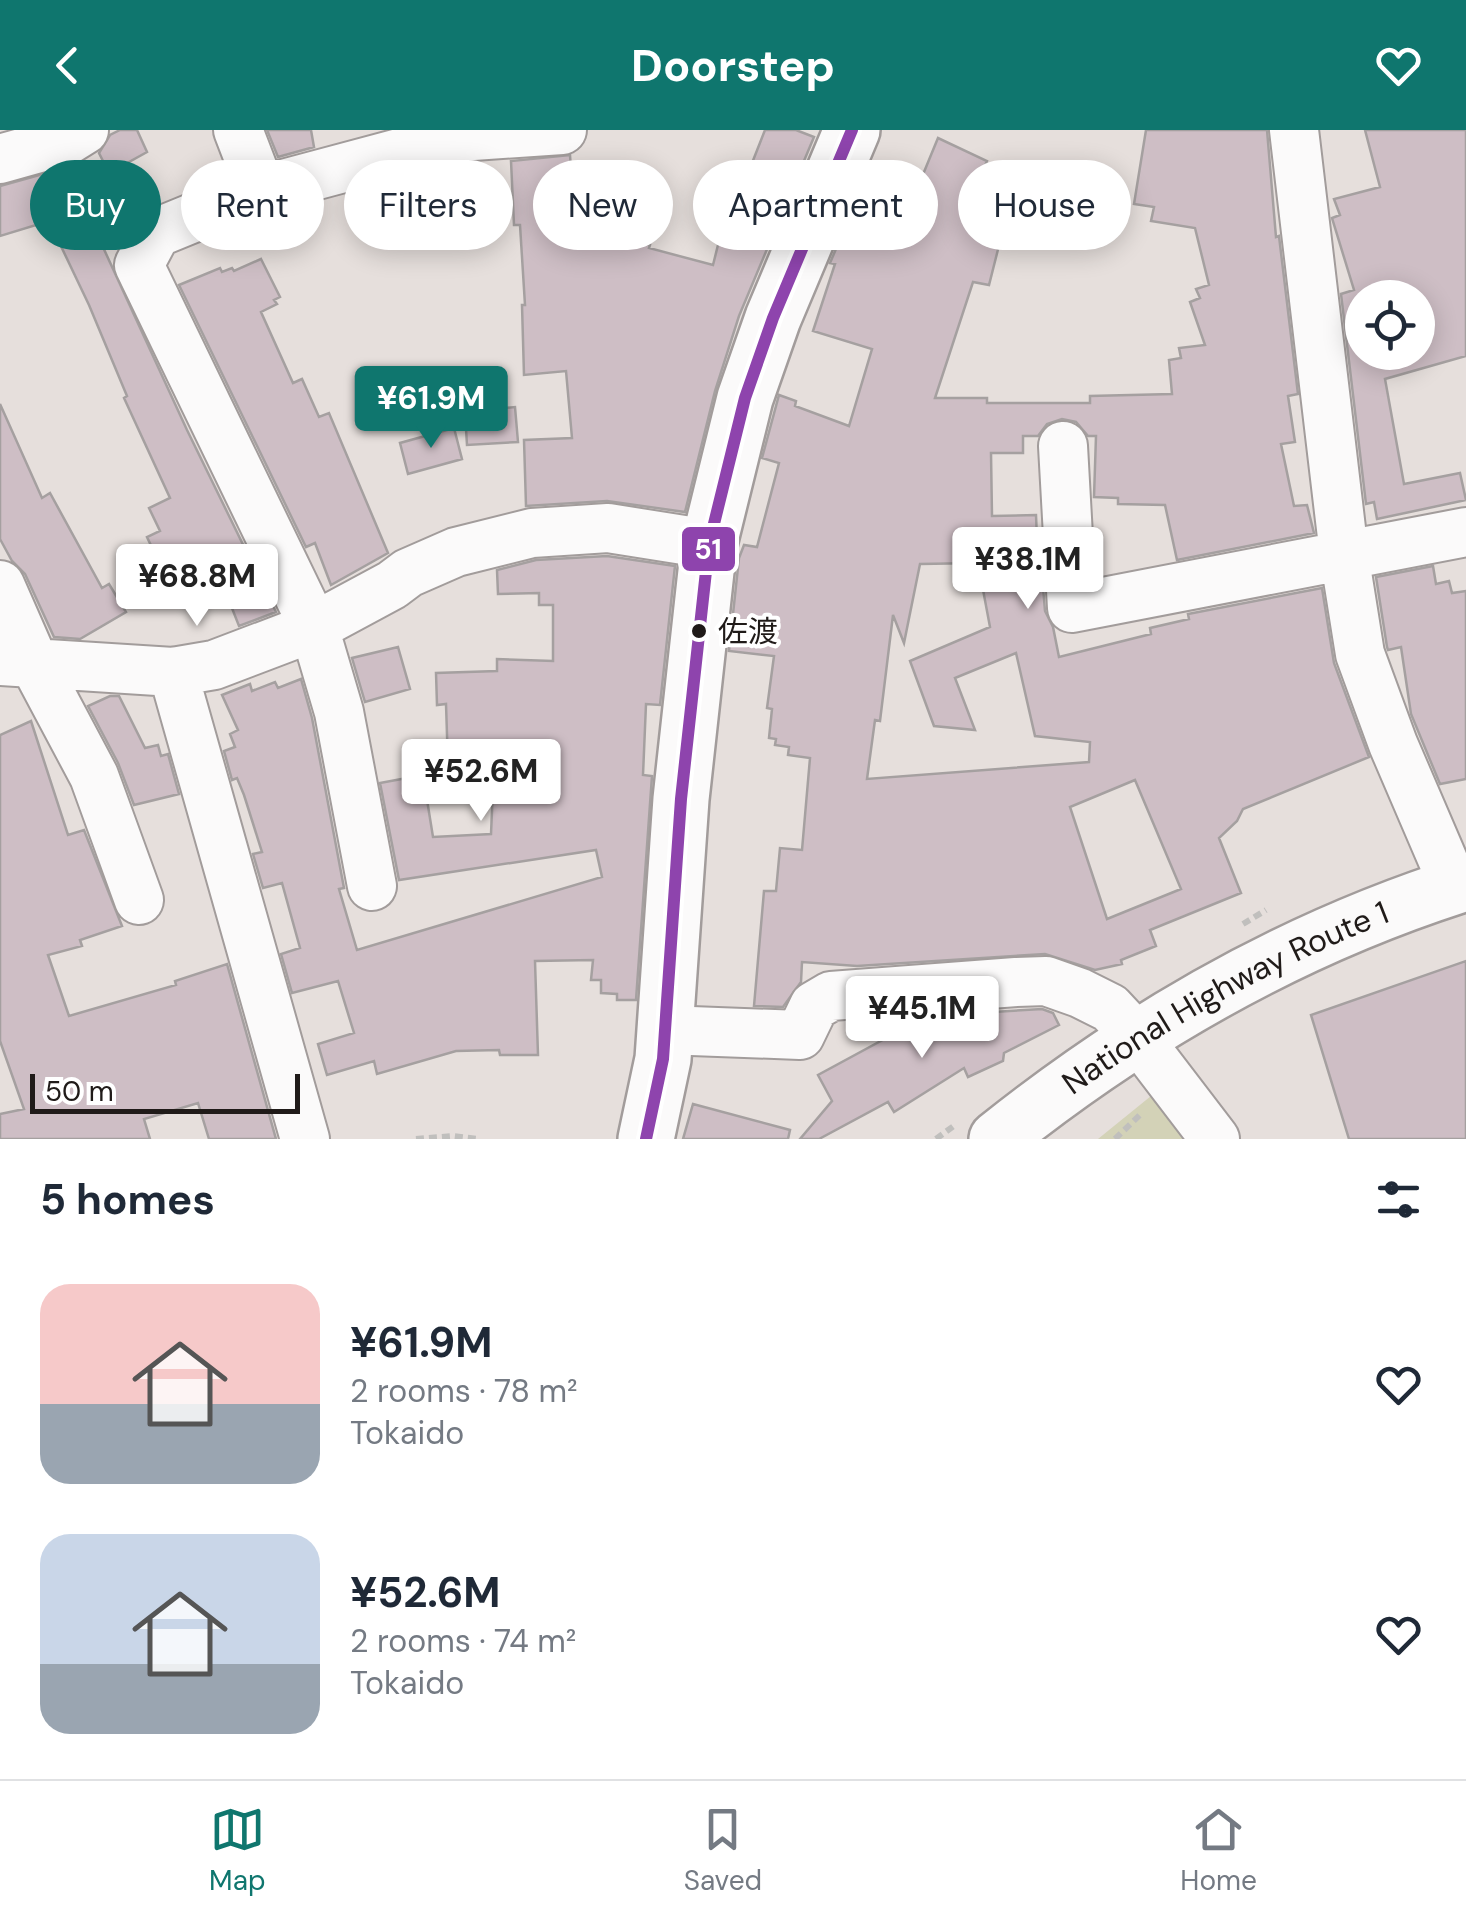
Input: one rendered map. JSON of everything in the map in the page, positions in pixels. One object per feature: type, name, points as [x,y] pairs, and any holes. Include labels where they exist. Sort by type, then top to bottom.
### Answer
[{"type":"main road","points":[[646,1139],[663,1059],[683,781],[709,544],[745,398],[852,130]]},
{"type":"main road","name":"National Highway Route 1","points":[[997,1139],[1136,1037],[1263,967],[1344,929],[1460,884]]},
{"type":"street","points":[[0,159],[68,140],[84,130]]},
{"type":"street","points":[[238,130],[250,160]]},
{"type":"street","points":[[324,173],[459,137],[562,130]]},
{"type":"street","points":[[1294,130],[1344,554],[1360,654],[1460,884]]},
{"type":"street","points":[[181,223],[156,233],[139,265],[314,628],[340,712],[372,886]]},
{"type":"street","points":[[1063,446],[1072,608],[1466,532]]},
{"type":"street","points":[[18,663],[173,672],[214,665],[314,628],[408,574],[456,552],[532,533],[608,528],[709,544]]},
{"type":"street","points":[[0,586],[18,663],[94,776],[140,900]]},
{"type":"street","points":[[173,672],[304,1139]]},
{"type":"street","points":[[666,1030],[800,1036],[814,1006],[832,996],[1046,981],[1110,1008],[1215,1139]]},
{"type":"path","points":[[416,1139],[480,1139]]},
{"type":"green space","points":[[1151,1096],[1169,1099],[1202,1139],[1098,1139]]},
{"type":"building","points":[[120,130],[137,130],[147,152],[133,160],[102,160],[99,153],[110,135]]},
{"type":"building","points":[[267,130],[311,130],[314,147],[278,157]]},
{"type":"building","points":[[765,130],[796,130],[814,137],[804,160],[753,160]]},
{"type":"building","points":[[1146,130],[1267,130],[1276,237],[1279,236],[1298,394],[1288,396],[1295,442],[1281,444],[1294,506],[1307,505],[1314,533],[1177,560],[1165,505],[1118,504],[1118,498],[1094,497],[1096,436],[1088,436],[1076,422],[1062,419],[1047,424],[1038,436],[1023,436],[1023,453],[991,453],[992,516],[1036,515],[1039,588],[1043,587],[1045,611],[1059,657],[1151,634],[1150,628],[1189,619],[1188,614],[1322,588],[1334,663],[1369,757],[1243,809],[1237,821],[1219,838],[1241,893],[1150,930],[1156,946],[1121,960],[1122,964],[1095,970],[1045,954],[857,966],[802,962],[801,982],[783,1007],[754,1006],[764,891],[776,891],[780,848],[802,850],[810,758],[788,755],[789,747],[775,745],[776,739],[769,738],[772,709],[767,708],[774,656],[729,651],[739,558],[744,545],[757,547],[779,463],[762,458],[779,395],[796,401],[795,406],[849,426],[872,349],[813,331],[835,264],[830,263],[836,250],[938,250],[938,160],[929,160],[938,138],[985,160],[958,160],[958,250],[998,250],[989,285],[973,282],[935,398],[987,398],[987,403],[1090,403],[1090,396],[1172,394],[1169,360],[1181,358],[1179,348],[1205,345],[1190,302],[1200,298],[1196,289],[1209,285],[1195,228],[1151,221],[1154,207],[1134,204]],"holes":[[[978,563],[990,627],[910,661],[934,726],[975,730],[955,678],[1016,653],[1035,736],[1090,742],[1089,762],[867,779],[875,720],[880,721],[893,615],[904,643],[920,564]],[[1135,780],[1181,889],[1107,919],[1070,807]]]},
{"type":"building","points":[[1365,130],[1466,130],[1466,356],[1435,365],[1435,280],[1351,280],[1332,218],[1340,215],[1334,199],[1380,187]]},
{"type":"building","points":[[570,155],[570,160],[533,160],[533,250],[657,250],[713,265],[717,250],[767,250],[739,316],[715,391],[685,512],[607,501],[526,506],[524,440],[572,438],[566,371],[524,375],[525,305],[520,225],[514,225],[513,161]]},
{"type":"building","points":[[30,178],[30,227],[0,236],[0,186]]},
{"type":"building","points":[[63,250],[104,250],[276,612],[239,626],[230,603],[224,606],[206,560],[167,579],[147,537],[160,531],[149,508],[170,498],[124,398],[127,396]]},
{"type":"building","points":[[261,259],[280,297],[274,300],[277,304],[261,312],[293,383],[302,379],[319,417],[329,413],[388,553],[331,585],[315,543],[306,547],[179,285],[220,268],[222,272],[232,268],[234,271]]},
{"type":"building","points":[[1345,293],[1345,328],[1341,294]]},
{"type":"building","points":[[1350,370],[1417,370],[1385,379],[1404,484],[1460,473],[1466,500],[1377,519],[1374,502],[1366,504]]},
{"type":"building","points":[[0,404],[42,498],[50,493],[102,588],[109,584],[126,612],[80,639],[54,637],[25,574],[12,561],[0,539]]},
{"type":"building","points":[[515,407],[518,442],[467,445],[465,412]]},
{"type":"building","points":[[454,428],[462,459],[408,474],[400,443]]},
{"type":"building","points":[[607,556],[675,566],[660,705],[646,704],[643,775],[652,776],[636,1000],[617,1000],[617,994],[601,993],[601,980],[591,980],[593,960],[535,961],[538,1055],[500,1055],[499,1050],[456,1051],[377,1074],[374,1061],[327,1075],[318,1044],[354,1033],[338,981],[292,993],[281,954],[300,948],[282,883],[263,888],[253,854],[262,852],[244,795],[237,778],[232,780],[224,751],[235,747],[230,734],[238,730],[222,695],[250,684],[252,691],[275,682],[278,688],[301,679],[344,888],[339,889],[357,950],[602,877],[596,850],[399,880],[380,783],[423,775],[433,837],[491,834],[494,764],[448,765],[446,704],[437,705],[436,673],[497,671],[497,659],[553,661],[553,605],[539,605],[539,593],[498,594],[497,570],[536,560]]},
{"type":"building","points":[[1433,566],[1436,584],[1449,581],[1452,593],[1466,591],[1466,779],[1440,784],[1411,714],[1401,647],[1387,647],[1376,577]]},
{"type":"building","points":[[398,647],[410,689],[365,702],[352,658]]},
{"type":"building","points":[[119,696],[145,748],[158,745],[161,756],[168,754],[179,794],[134,805],[118,763],[88,706]]},
{"type":"building","points":[[31,721],[68,835],[84,830],[122,926],[80,940],[82,946],[48,955],[69,1016],[176,985],[175,981],[227,964],[276,1139],[209,1139],[198,1103],[144,1119],[150,1139],[0,1139],[0,1114],[24,1109],[0,1041],[0,735]]},
{"type":"building","points":[[1466,961],[1466,1139],[1349,1139],[1311,1015]]},
{"type":"building","points":[[1042,1009],[1053,1013],[1059,1025],[1004,1053],[1003,1061],[968,1077],[964,1068],[894,1112],[888,1102],[819,1139],[800,1139],[832,1101],[818,1075],[927,1016]]},
{"type":"building","points":[[693,1104],[790,1130],[788,1139],[683,1139]]},
{"type":"transit line","name":"51","points":[[646,1139],[663,1059],[681,799],[709,544],[745,398],[773,318],[852,130]]},
{"type":"place","name":"佐渡","points":[[699,631]]}]
